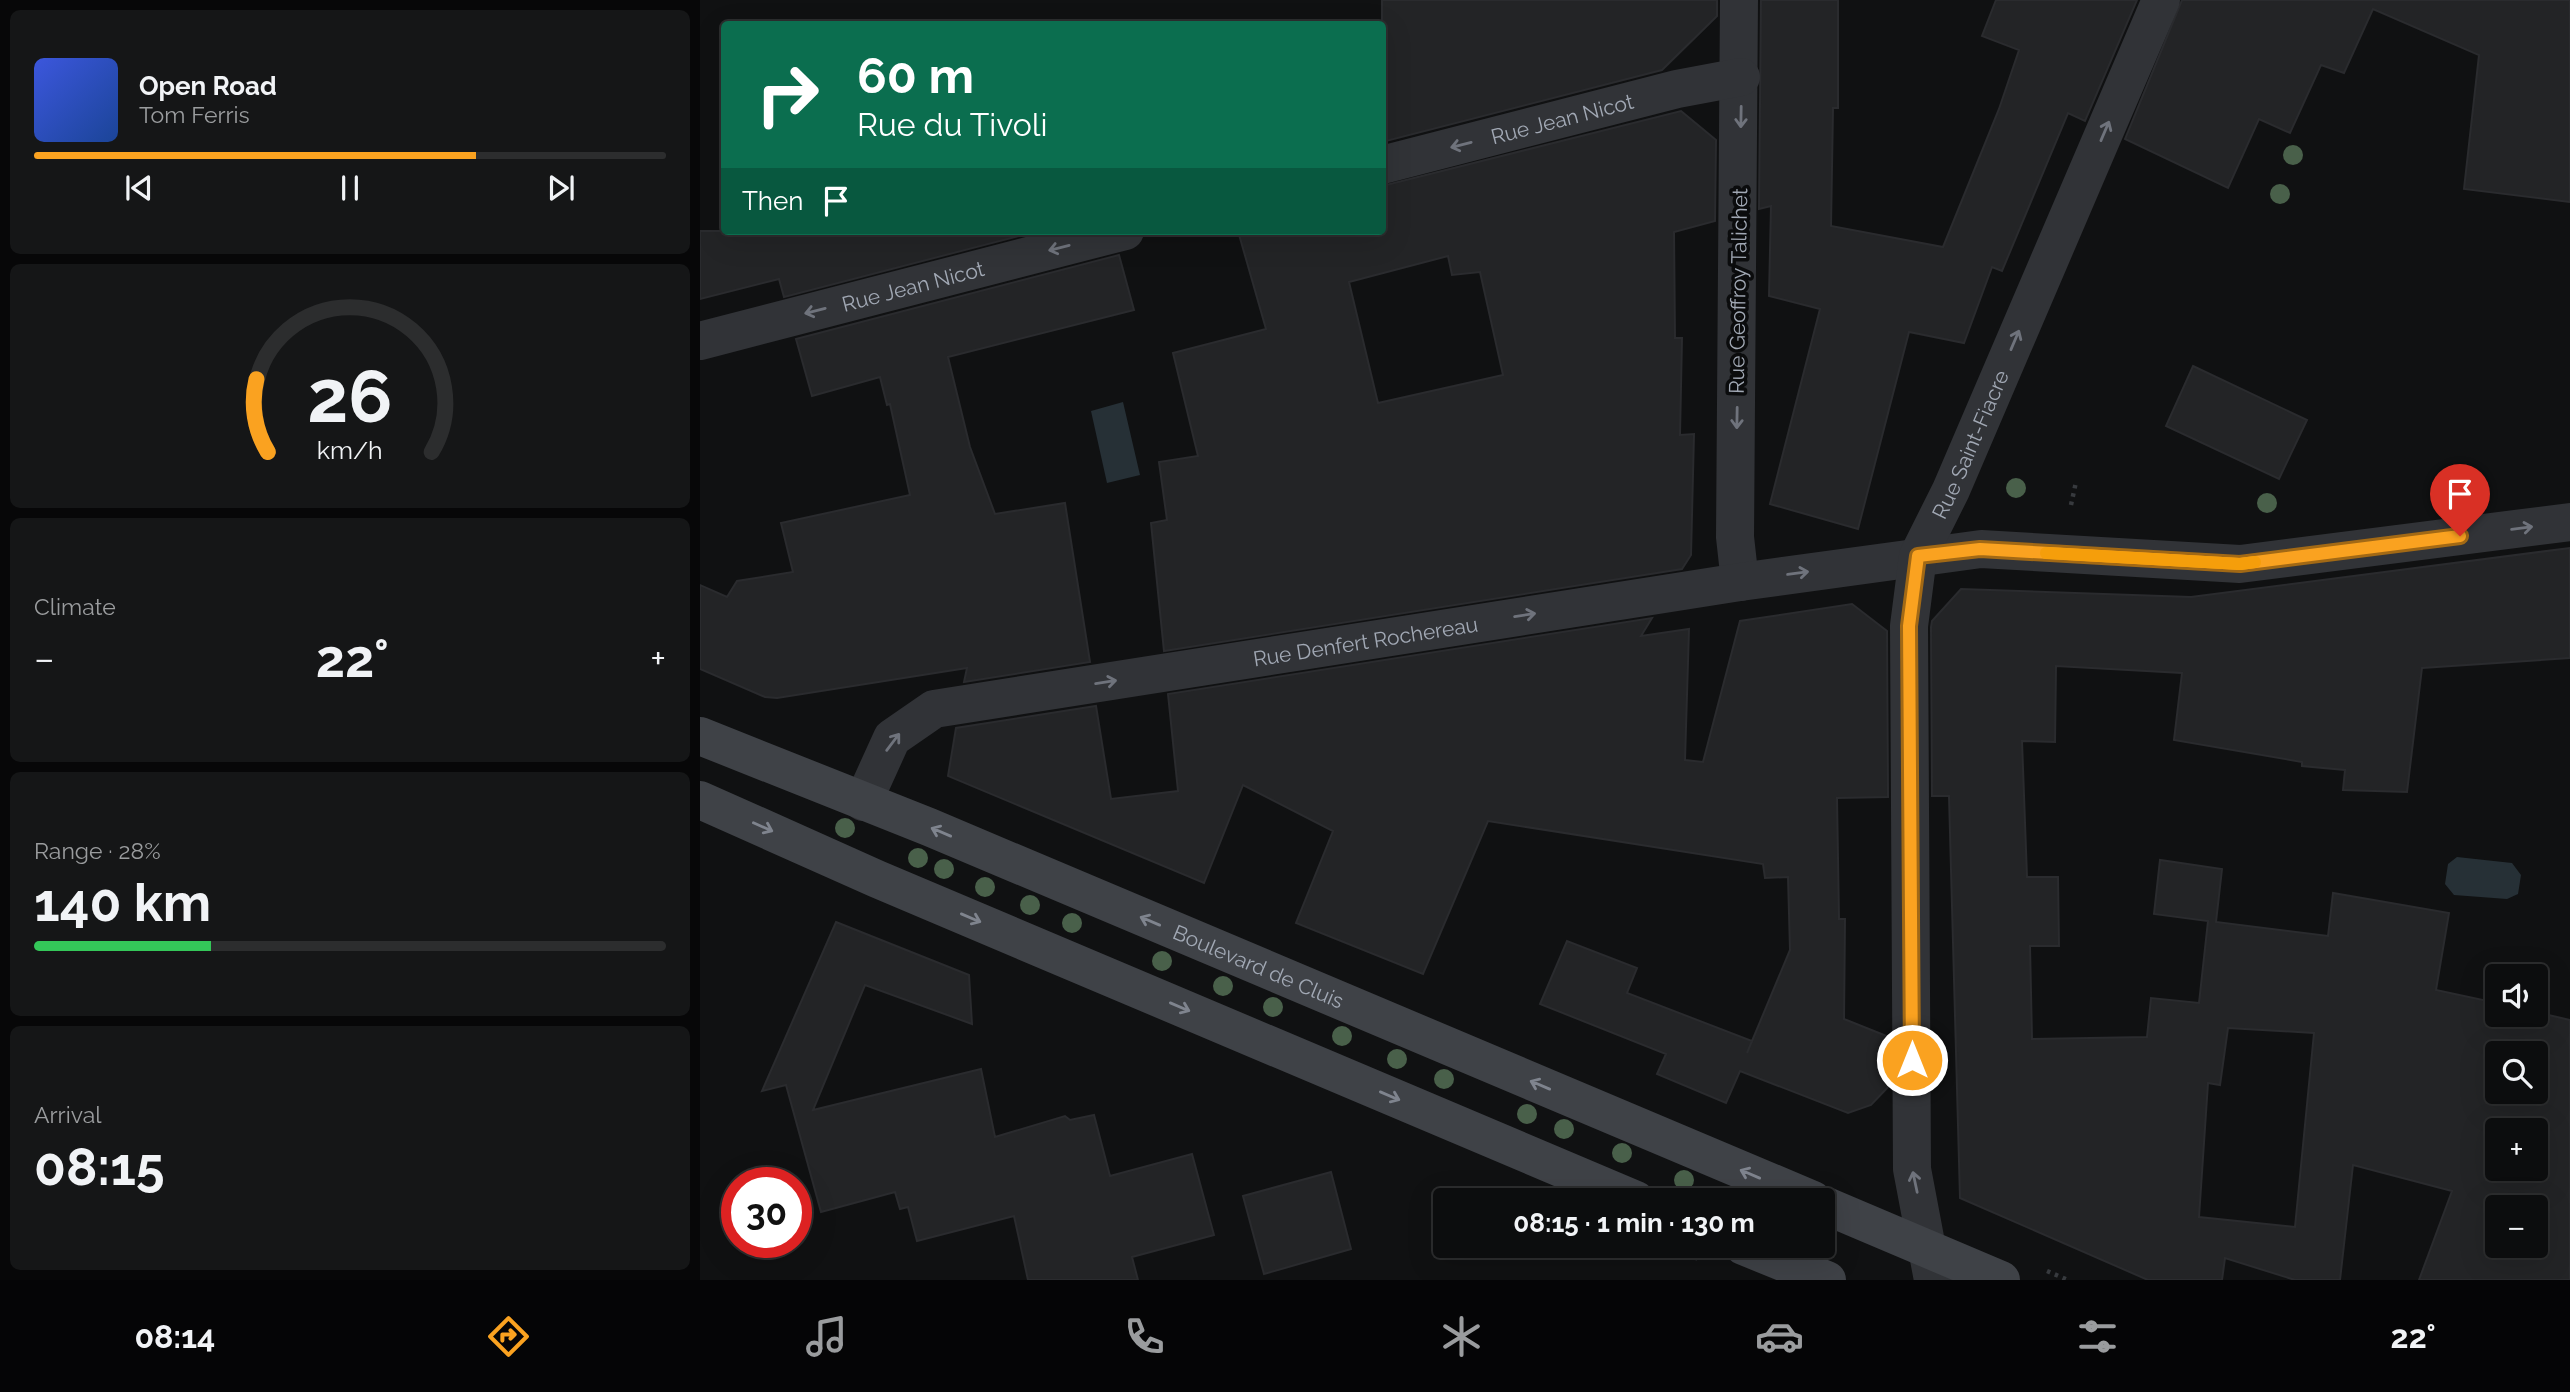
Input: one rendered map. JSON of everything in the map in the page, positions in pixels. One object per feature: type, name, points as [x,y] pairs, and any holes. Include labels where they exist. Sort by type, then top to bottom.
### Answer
[{"type":"main road","name":"Boulevard de Cluis","points":[[700,736],[929,827],[1785,1188]]},
{"type":"main road","points":[[710,811],[1608,1188]]},
{"type":"main road","points":[[1835,1211],[1931,1265],[2001,1280]]},
{"type":"main road","points":[[1773,1258],[1827,1280]]},
{"type":"street","name":"Rue Geoffroy Talichet","points":[[1740,0],[1735,537],[1740,582]]},
{"type":"street","name":"Rue Saint-Fiacre","points":[[1931,1265],[1912,1169],[1909,626],[1918,556],[1951,490],[2161,0]]},
{"type":"street","name":"Rue Jean Nicot","points":[[1386,164],[1677,89],[1741,77]]},
{"type":"street","name":"Rue Jean Nicot","points":[[700,341],[1110,235]]},
{"type":"street","name":"Rue Denfert Rochereau","points":[[863,802],[892,738],[934,709],[1918,556],[1980,549],[2240,564],[2570,522]]},
{"type":"shaded area","points":[[1123,402],[1140,475],[1107,483],[1091,411]]},
{"type":"shaded area","points":[[2457,857],[2512,863],[2521,875],[2518,894],[2507,899],[2454,895],[2445,884],[2448,864]]},
{"type":"building","points":[[1382,0],[1717,0],[1717,16],[1662,70],[1386,141],[1386,21],[1382,21]]},
{"type":"building","points":[[1761,0],[1838,0],[1838,108],[1833,108],[1831,226],[1943,247],[1999,109],[2019,50],[1982,36],[1996,0],[2137,0],[2085,121],[2068,113],[2002,271],[1992,267],[1964,343],[1909,332],[1858,529],[1770,504],[1820,309],[1769,296],[1771,206],[1759,209]]},
{"type":"building","points":[[2182,0],[2570,0],[2570,202],[2464,189],[2479,55],[2373,9],[2344,73],[2321,65],[2290,133],[2259,119],[2228,188],[2125,139]]},
{"type":"building","points":[[1681,111],[1716,140],[1715,221],[1674,232],[1675,338],[1682,338],[1680,435],[1694,434],[1691,555],[1682,569],[1164,651],[1151,523],[1167,520],[1159,462],[1198,456],[1173,353],[1266,329],[1239,235],[1386,235],[1386,185]],"holes":[[[1448,256],[1452,275],[1480,272],[1503,375],[1378,403],[1349,282]]]},
{"type":"building","points":[[700,231],[721,231],[721,235],[1023,235],[784,297],[779,279],[700,299]]},
{"type":"building","points":[[1119,255],[1134,310],[948,357],[970,447],[995,514],[1065,503],[1090,662],[964,682],[967,668],[777,698],[765,697],[700,669],[700,585],[727,597],[737,581],[793,572],[781,523],[910,495],[890,404],[887,405],[880,377],[812,396],[796,339]]},
{"type":"building","points":[[2193,366],[2307,420],[2279,479],[2166,426]]},
{"type":"building","points":[[2570,548],[2570,658],[2422,668],[2407,792],[2343,790],[2345,770],[2302,766],[2302,762],[2174,740],[2182,673],[2056,666],[2055,742],[2022,741],[2027,877],[2058,877],[2059,946],[2030,946],[2032,1039],[2147,1037],[2151,998],[2199,1003],[2208,921],[2154,914],[2160,860],[2222,869],[2216,922],[2328,936],[2333,893],[2449,913],[2436,990],[2485,1000],[2485,1027],[2548,1027],[2548,1015],[2570,1020],[2570,1280],[2419,1280],[2452,1191],[2353,1165],[2340,1280],[2295,1280],[2225,1258],[2222,1280],[2148,1280],[1960,1198],[1949,796],[1932,796],[1931,627],[1932,621],[1961,589],[2191,597]],"holes":[[[2228,1028],[2314,1033],[2295,1227],[2199,1217],[2208,1083],[2220,1085]]]},
{"type":"building","points":[[1852,604],[1887,631],[1888,797],[1837,798],[1839,919],[1845,919],[1844,1019],[1889,1037],[1890,1085],[1871,1105],[1848,1113],[1740,1071],[1726,1103],[1657,1074],[1666,1054],[1540,1004],[1567,941],[1637,968],[1627,993],[1752,1041],[1747,1053],[1790,950],[1788,877],[1765,878],[1763,864],[1488,821],[1423,974],[1296,923],[1333,831],[1243,785],[1204,883],[948,776],[956,728],[1096,706],[1111,799],[1178,791],[1168,694],[1652,618],[1641,636],[1689,629],[1685,760],[1703,762],[1740,621]]},
{"type":"building","points":[[836,922],[969,975],[972,1024],[865,985],[813,1110],[981,1069],[995,1137],[1065,1116],[1070,1120],[1094,1115],[1110,1176],[1192,1154],[1214,1235],[1132,1257],[1138,1280],[1028,1280],[1014,1216],[917,1241],[908,1207],[900,1209],[895,1192],[821,1212],[812,1179],[812,1167],[809,1167],[786,1085],[762,1091]]},
{"type":"building","points":[[1331,1172],[1351,1249],[1264,1274],[1243,1196]]},
{"type":"slow traffic","points":[[2046,553],[2240,564],[2255,562]]},
{"type":"route","points":[[1912,1060],[1909,626],[1918,556],[1980,549],[2240,564],[2460,536]]}]
